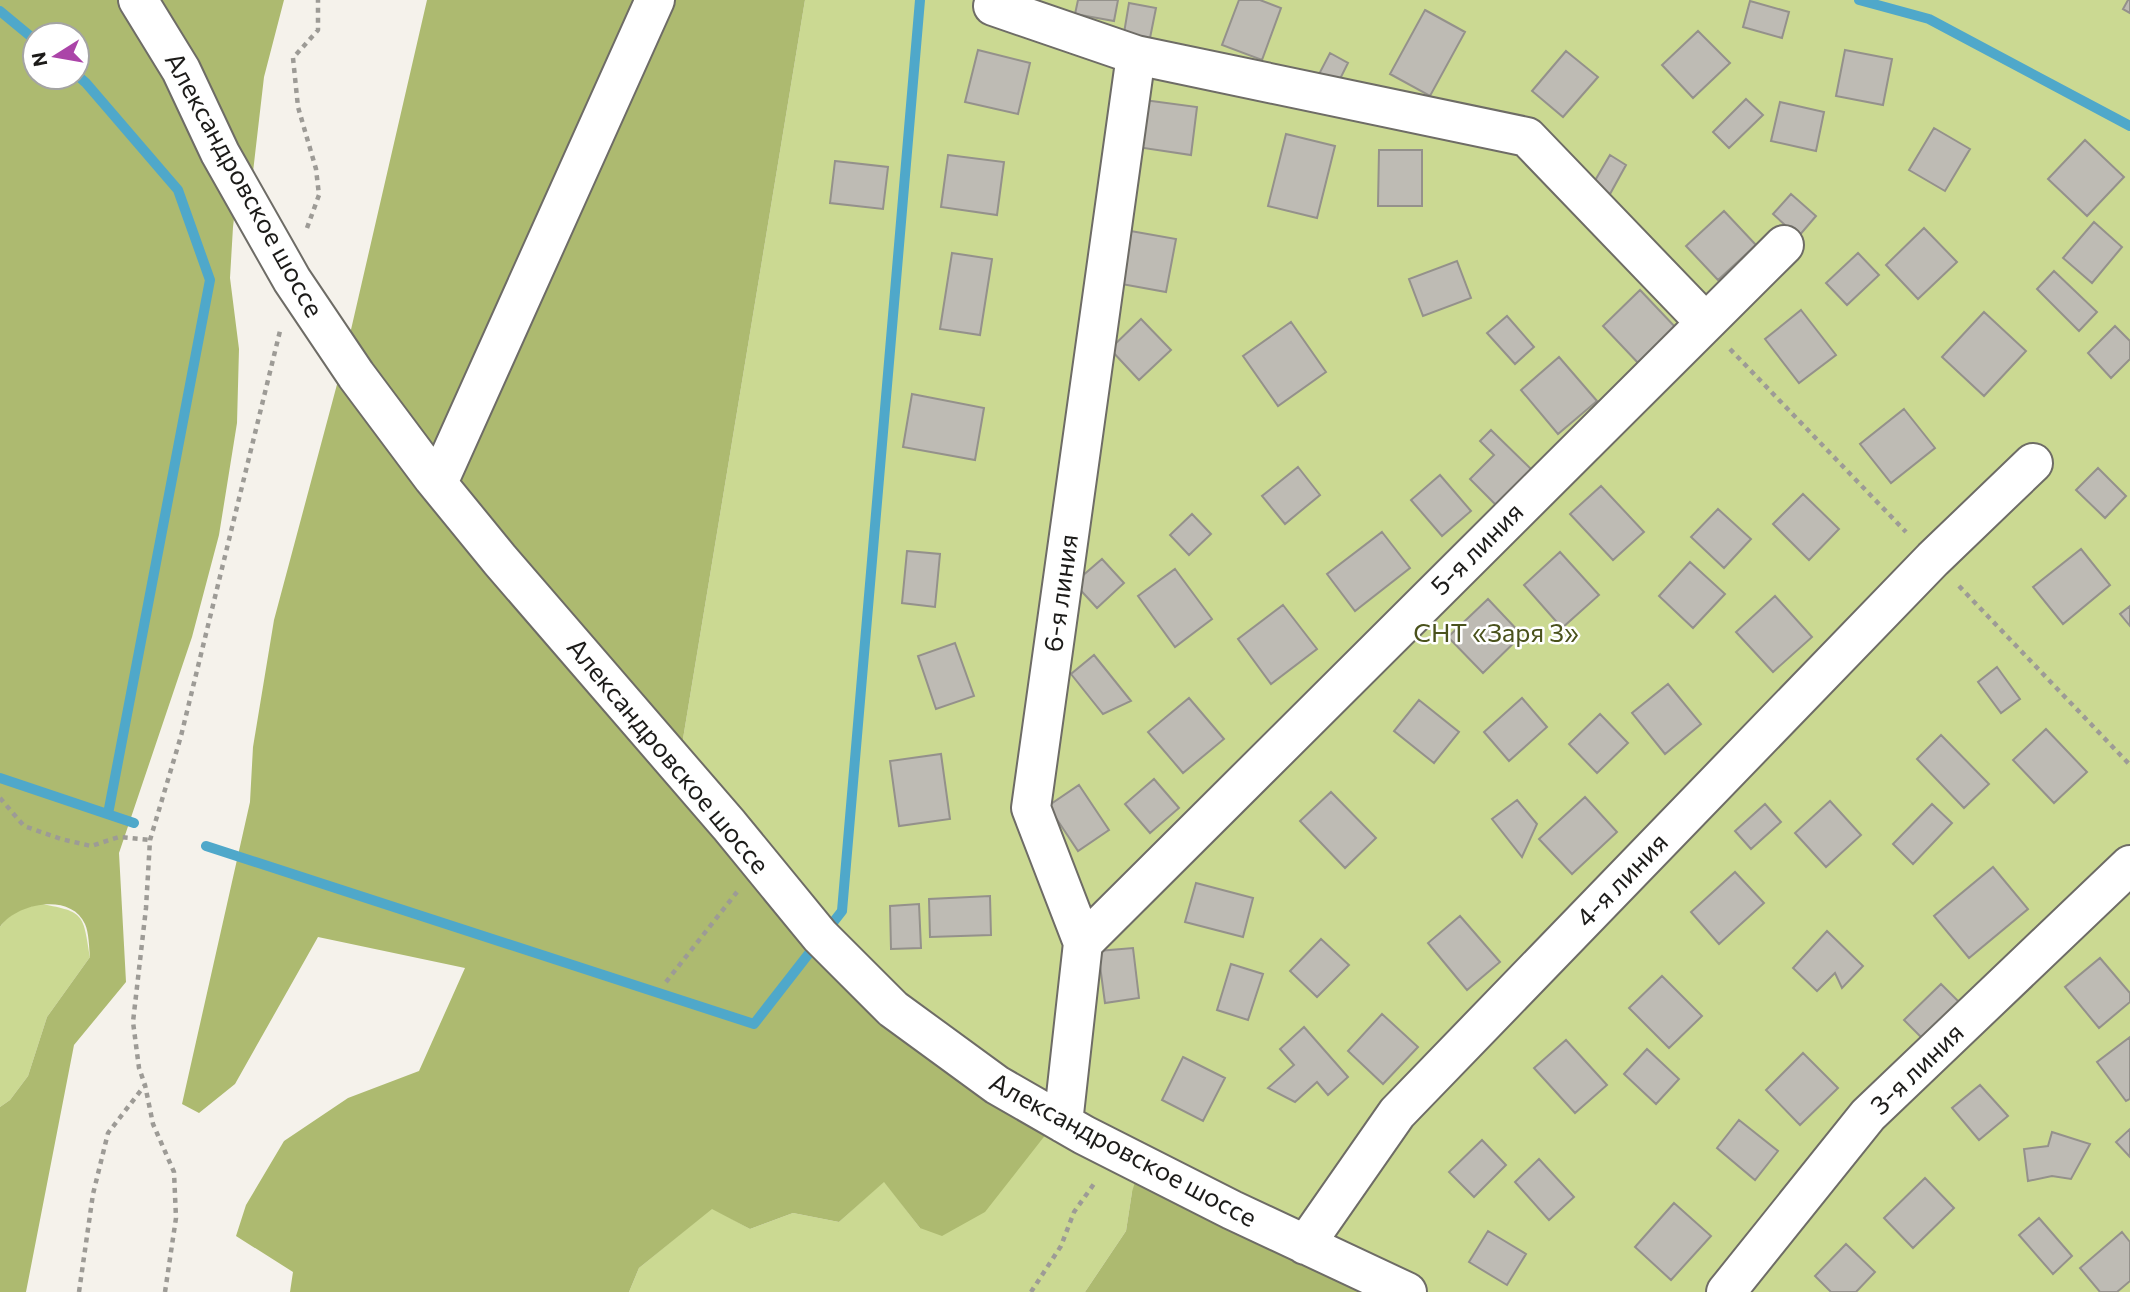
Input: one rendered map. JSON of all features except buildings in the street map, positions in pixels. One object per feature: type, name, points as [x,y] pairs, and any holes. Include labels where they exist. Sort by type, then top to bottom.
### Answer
[{"type":"street","name":"Александровское шоссе","points":[[138,0],[181,70],[220,153],[290,277],[356,374],[500,560],[721,815],[808,923],[893,1009],[997,1085],[1112,1149],[1406,1292]]},
{"type":"street","points":[[438,483],[655,0]]},
{"type":"street","points":[[993,6],[1136,55],[1527,137],[1705,322]]},
{"type":"street","name":"6-я линия","points":[[1063,1123],[1083,943],[1031,808],[1136,55]]},
{"type":"street","name":"5-я линия","points":[[1083,943],[1784,245]]},
{"type":"street","name":"4-я линия","points":[[1305,1245],[1396,1112],[1961,533],[2033,463]]},
{"type":"street","name":"3-я линия","points":[[1726,1292],[1868,1115],[2130,865]]},
{"type":"path","points":[[165,1292],[176,1218],[174,1172],[153,1124],[139,1068],[133,1022],[146,908],[150,841],[181,736],[290,277],[319,195],[316,169],[298,107],[292,58],[318,30],[318,0]]},
{"type":"path","points":[[0,798],[24,826],[61,839],[91,846],[119,837],[150,841]]},
{"type":"path","points":[[666,982],[759,864]]},
{"type":"path","points":[[79,1292],[93,1194],[108,1133],[145,1085]]},
{"type":"path","points":[[1031,1292],[1061,1246],[1074,1212],[1098,1177],[1112,1149]]},
{"type":"green space","points":[[0,0],[284,0],[264,77],[253,172],[237,193],[230,278],[239,349],[237,423],[219,535],[192,637],[119,853],[126,982],[74,1045],[26,1292],[0,1292],[0,1107],[10,1100],[28,1076],[47,1017],[90,957],[85,924],[78,914],[68,908],[43,904],[18,912],[0,927]]},
{"type":"green space","points":[[427,0],[805,0],[677,775],[772,880],[1054,1124],[985,1212],[942,1236],[920,1228],[884,1182],[839,1222],[793,1213],[750,1229],[712,1209],[639,1268],[629,1292],[290,1292],[293,1272],[236,1236],[246,1205],[284,1141],[348,1098],[419,1071],[465,968],[318,937],[235,1084],[199,1113],[182,1104],[250,802],[253,747],[274,620],[347,347]]},
{"type":"green space","name":"СНТ «Заря 3»","points":[[805,0],[2130,0],[2130,1292],[1405,1292],[1132,1192],[1126,1231],[1085,1292],[629,1292],[639,1268],[712,1208],[750,1229],[793,1213],[839,1222],[884,1181],[920,1228],[997,1085],[677,775]]},
{"type":"green space","points":[[42,904],[67,910],[80,917],[86,932],[90,957],[47,1017],[28,1076],[10,1100],[0,1107],[0,927],[8,917],[18,911]]},
{"type":"green space","points":[[1139,1168],[1405,1292],[1085,1292],[1126,1231]]},
{"type":"waterway","points":[[206,846],[754,1024],[842,911],[920,0]]},
{"type":"waterway","points":[[1859,0],[1929,19],[2130,126]]},
{"type":"waterway","points":[[0,11],[21,28]]},
{"type":"waterway","points":[[91,89],[178,190],[210,280],[108,814]]},
{"type":"waterway","points":[[0,778],[134,823]]}]
